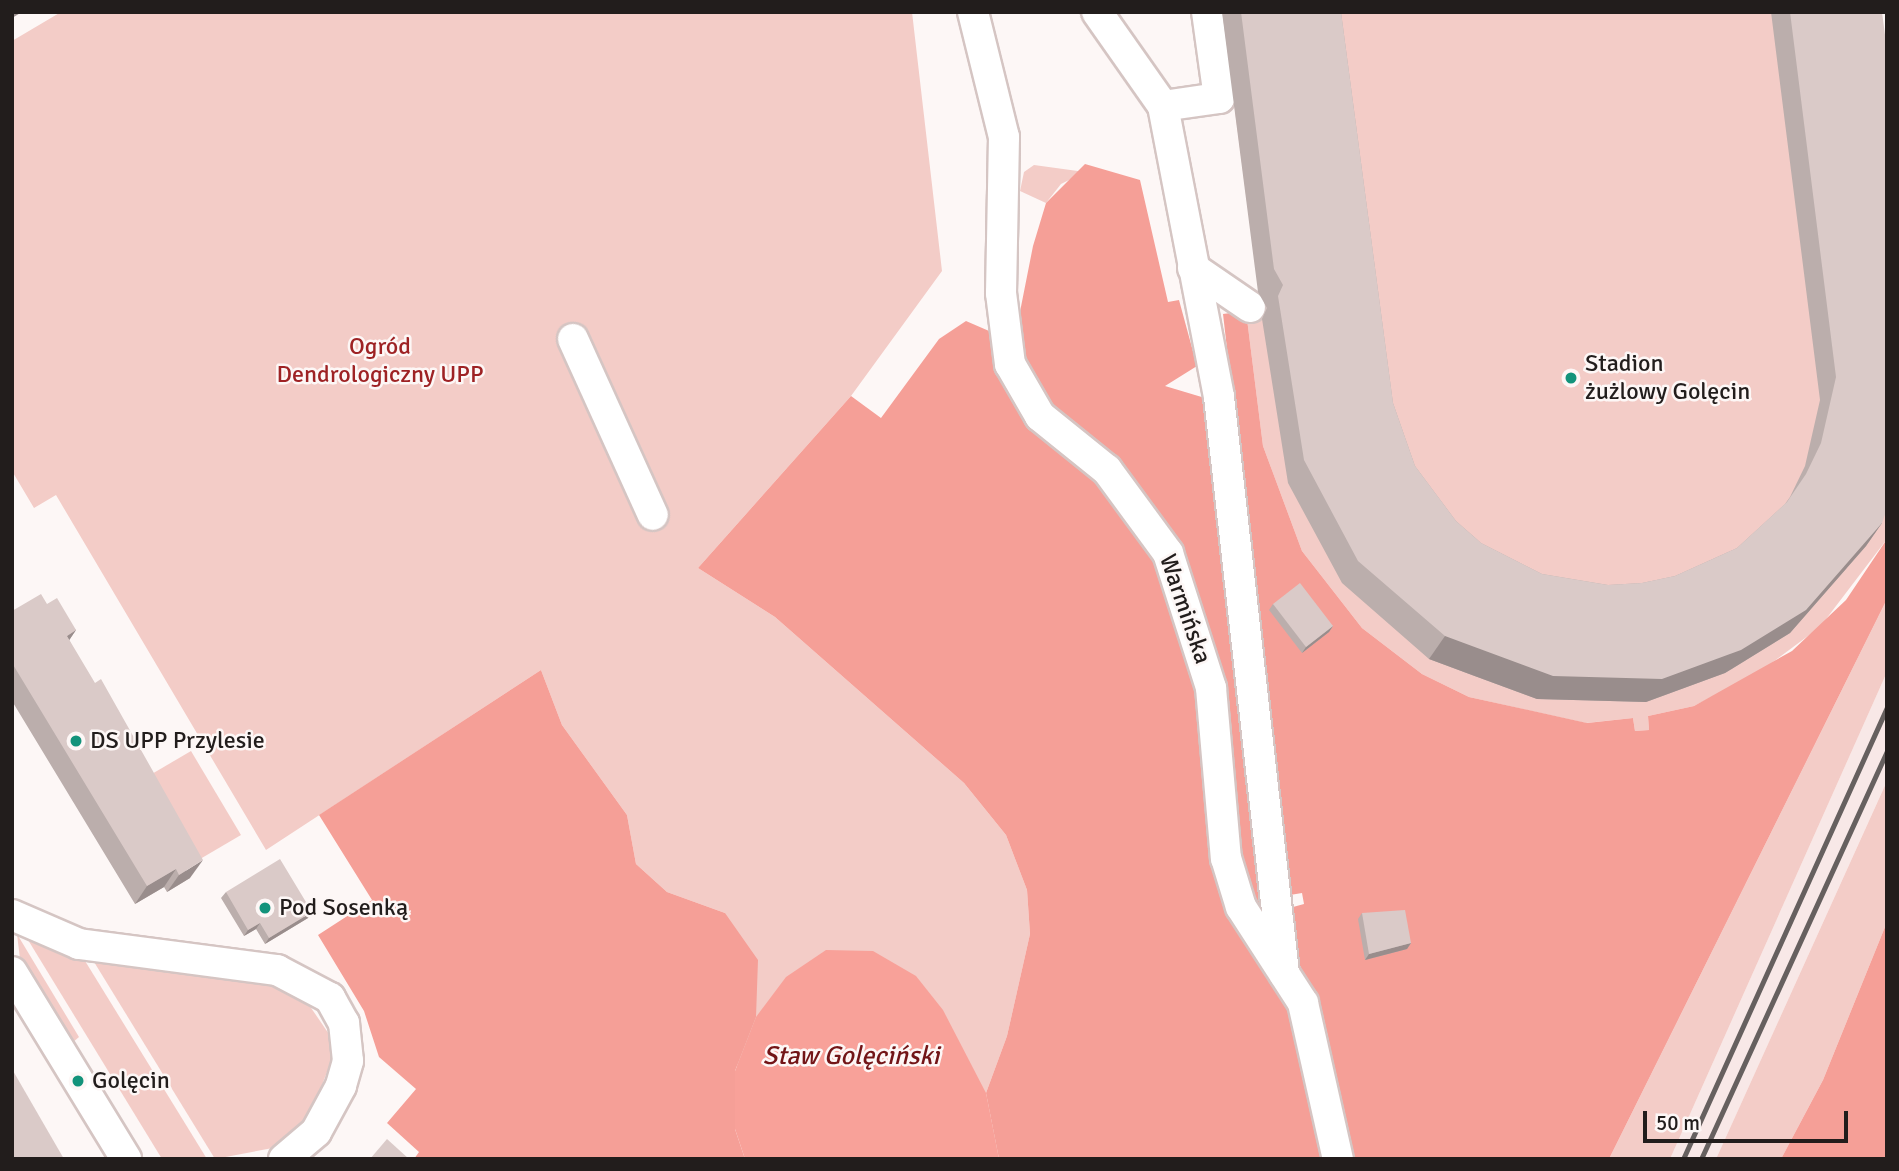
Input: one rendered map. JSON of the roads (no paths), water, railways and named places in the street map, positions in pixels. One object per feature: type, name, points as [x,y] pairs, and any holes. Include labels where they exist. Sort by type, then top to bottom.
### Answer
[{"type":"street","name":"Warmińska","points":[[973,12],[1004,137],[1006,336],[1022,394],[1132,498],[1168,554],[1212,688],[1226,858],[1241,907],[1303,1003],[1338,1159]]},
{"type":"street","points":[[1097,12],[1163,106],[1219,397],[1284,974]]},
{"type":"street","points":[[1163,106],[1219,98],[1208,12]]},
{"type":"street","points":[[1193,268],[1250,307]]},
{"type":"street","points":[[573,339],[653,515]]},
{"type":"street","points":[[12,915],[79,944],[277,970],[330,999],[344,1023],[348,1061],[341,1086],[316,1132],[284,1159]]},
{"type":"street","points":[[12,972],[126,1159]]},
{"type":"water","name":"Staw Golęciński","points":[[826,950],[873,951],[916,976],[943,1010],[986,1093],[999,1159],[745,1159],[735,1129],[735,1071],[756,1017],[786,977]]},
{"type":"railway","points":[[1683,1159],[1887,708]]},
{"type":"railway","points":[[1701,1159],[1887,750]]},
{"type":"place","name":"Stadion żużlowy Golęcin","points":[[1571,378]]},
{"type":"place","name":"DS UPP Przylesie","points":[[76,741]]},
{"type":"place","name":"Pod Sosenką","points":[[265,908]]},
{"type":"place","name":"Golęcin","points":[[78,1081]]},
{"type":"park label","name":"Ogród Dendrologiczny UPP","points":[[380,361]]}]
